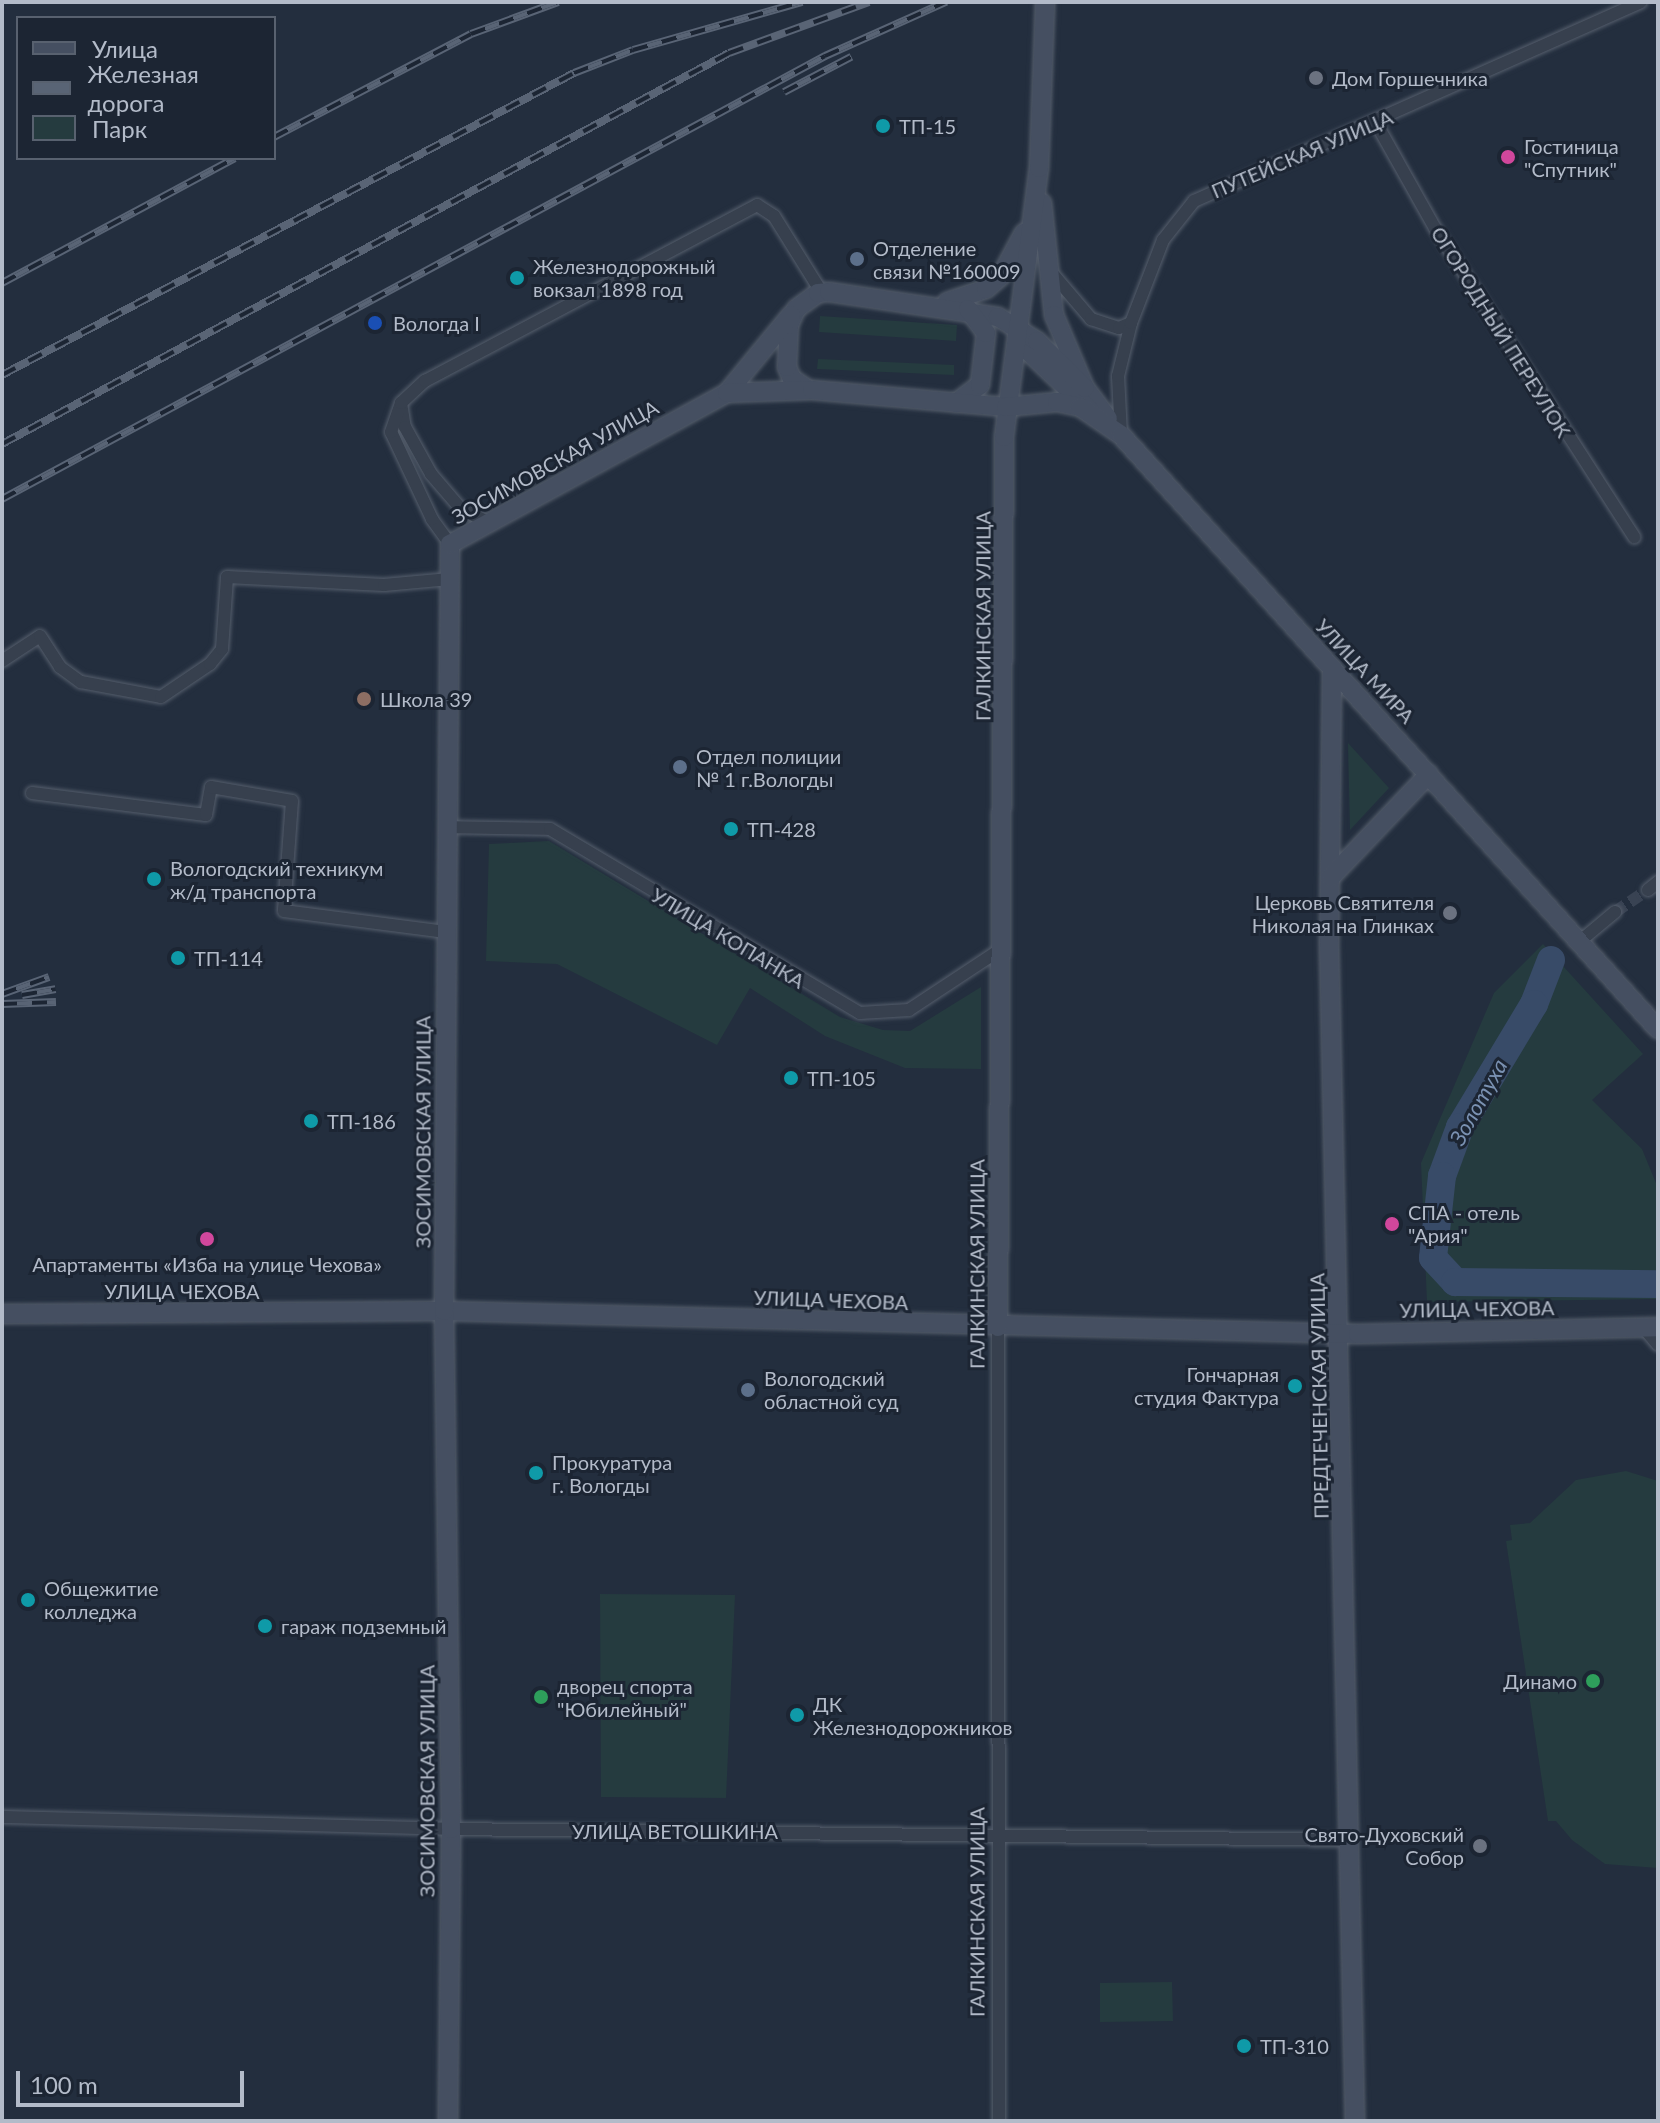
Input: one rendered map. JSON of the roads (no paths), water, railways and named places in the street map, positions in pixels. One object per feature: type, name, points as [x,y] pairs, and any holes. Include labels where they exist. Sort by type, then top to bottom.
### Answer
[{"type":"street","name":"ПУТЕЙСКАЯ УЛИЦА","points":[[1121,435],[1118,376],[1131,323],[1163,240],[1194,201],[1376,123],[1641,2]]},
{"type":"street","points":[[1045,10],[1039,168],[1048,267],[1054,315],[1085,388]]},
{"type":"street","name":"ОГОРОДНЫЙ ПЕРЕУЛОК","points":[[1376,123],[1435,228],[1634,537]]},
{"type":"street","points":[[934,305],[967,298],[1001,276],[1023,239],[1039,168]]},
{"type":"street","name":"ГАЛКИНСКАЯ УЛИЦА","points":[[999,2121],[998,1327],[1006,407],[1020,327],[1039,168]]},
{"type":"street","points":[[450,544],[393,443],[393,422],[401,403],[449,368],[757,205],[774,216],[823,293]]},
{"type":"street","points":[[1048,267],[1091,319],[1110,327],[1131,323]]},
{"type":"street","points":[[727,393],[796,309],[823,293],[968,309],[1020,327],[1085,388],[1121,435]]},
{"type":"street","points":[[796,309],[787,367],[792,379],[812,390]]},
{"type":"street","points":[[956,403],[980,385],[986,333],[968,309]]},
{"type":"street","points":[[1020,327],[1027,350],[1098,417]]},
{"type":"street","name":"ЗОСИМОВСКАЯ УЛИЦА","points":[[448,2121],[451,1829],[444,1311],[450,544],[727,393],[812,390],[1006,407]]},
{"type":"street","name":"УЛИЦА МИРА","points":[[1006,407],[1057,402],[1098,417],[1121,435],[1658,1029]]},
{"type":"street","points":[[401,403],[409,436],[431,474],[461,509],[488,522]]},
{"type":"street","points":[[2,661],[40,636],[60,667],[81,682],[161,697],[210,664],[222,649],[227,577],[384,585],[450,579]]},
{"type":"street","name":"ПРЕДТЕЧЕНСКАЯ УЛИЦА","points":[[1332,670],[1331,877],[1355,2121]]},
{"type":"street","points":[[1331,877],[1429,774]]},
{"type":"street","points":[[32,793],[206,815],[211,787],[292,801],[284,911],[446,932]]},
{"type":"street","name":"УЛИЦА КОПАНКА","points":[[446,827],[550,829],[860,1013],[909,1010],[1001,949]]},
{"type":"street","points":[[1579,942],[1615,912]]},
{"type":"street","name":"УЛИЦА ЧЕХОВА","points":[[2,1314],[444,1311],[998,1327],[1341,1333],[1650,1327]]},
{"type":"street","points":[[1650,1327],[1658,1345]]},
{"type":"street","name":"УЛИЦА ВЕТОШКИНА","points":[[2,1817],[451,1829],[1348,1840]]},
{"type":"waterway","name":"Золотуха","points":[[1551,960],[1534,1004],[1460,1127],[1442,1176],[1433,1258],[1455,1282],[1658,1284]]},
{"type":"tunnel","points":[[1615,912],[1648,890]]},
{"type":"railway","points":[[276,136],[471,34],[558,2]]},
{"type":"railway","points":[[2,375],[574,73],[633,50],[802,2]]},
{"type":"railway","points":[[2,444],[729,53],[869,2]]},
{"type":"railway","points":[[2,499],[825,56],[946,2]]},
{"type":"railway","points":[[784,92],[851,57]]},
{"type":"railway","points":[[2,283],[231,160]]},
{"type":"railway","points":[[2,994],[49,977]]},
{"type":"railway","points":[[22,995],[55,989]]},
{"type":"railway","points":[[2,1004],[56,1002]]},
{"type":"place","name":"Дом Горшечника","points":[[1316,78]]},
{"type":"place","name":"ТП-15","points":[[883,126]]},
{"type":"place","name":"Гостиница \"Спутник\"","points":[[1508,157]]},
{"type":"place","name":"Отделение связи №160009","points":[[857,259]]},
{"type":"place","name":"Железнодорожный вокзал 1898 год","points":[[517,278]]},
{"type":"place","name":"Вологда I","points":[[375,323]]},
{"type":"place","name":"Школа 39","points":[[364,699]]},
{"type":"place","name":"Отдел полиции № 1 г.Вологды","points":[[680,767]]},
{"type":"place","name":"ТП-428","points":[[731,829]]},
{"type":"place","name":"Вологодский техникум ж/д транспорта","points":[[154,879]]},
{"type":"place","name":"Церковь Святителя Николая на Глинках","points":[[1450,913]]},
{"type":"place","name":"ТП-114","points":[[178,958]]},
{"type":"place","name":"ТП-105","points":[[791,1078]]},
{"type":"place","name":"ТП-186","points":[[311,1121]]},
{"type":"place","name":"СПА - отель \"Ария\"","points":[[1392,1224]]},
{"type":"place","name":"Апартаменты «Изба на улице Чехова»","points":[[207,1239]]},
{"type":"place","name":"Гончарная студия Фактура","points":[[1295,1386]]},
{"type":"place","name":"Вологодский областной суд","points":[[748,1390]]},
{"type":"place","name":"Прокуратура г. Вологды","points":[[536,1473]]},
{"type":"place","name":"Общежитие колледжа","points":[[28,1600]]},
{"type":"place","name":"гараж подземный","points":[[265,1626]]},
{"type":"place","name":"Динамо","points":[[1593,1681]]},
{"type":"place","name":"дворец спорта \"Юбилейный\"","points":[[541,1697]]},
{"type":"place","name":"ДК Железнодорожников","points":[[797,1715]]},
{"type":"place","name":"Свято-Духовский Собор","points":[[1480,1846]]},
{"type":"place","name":"ТП-310","points":[[1244,2046]]}]
